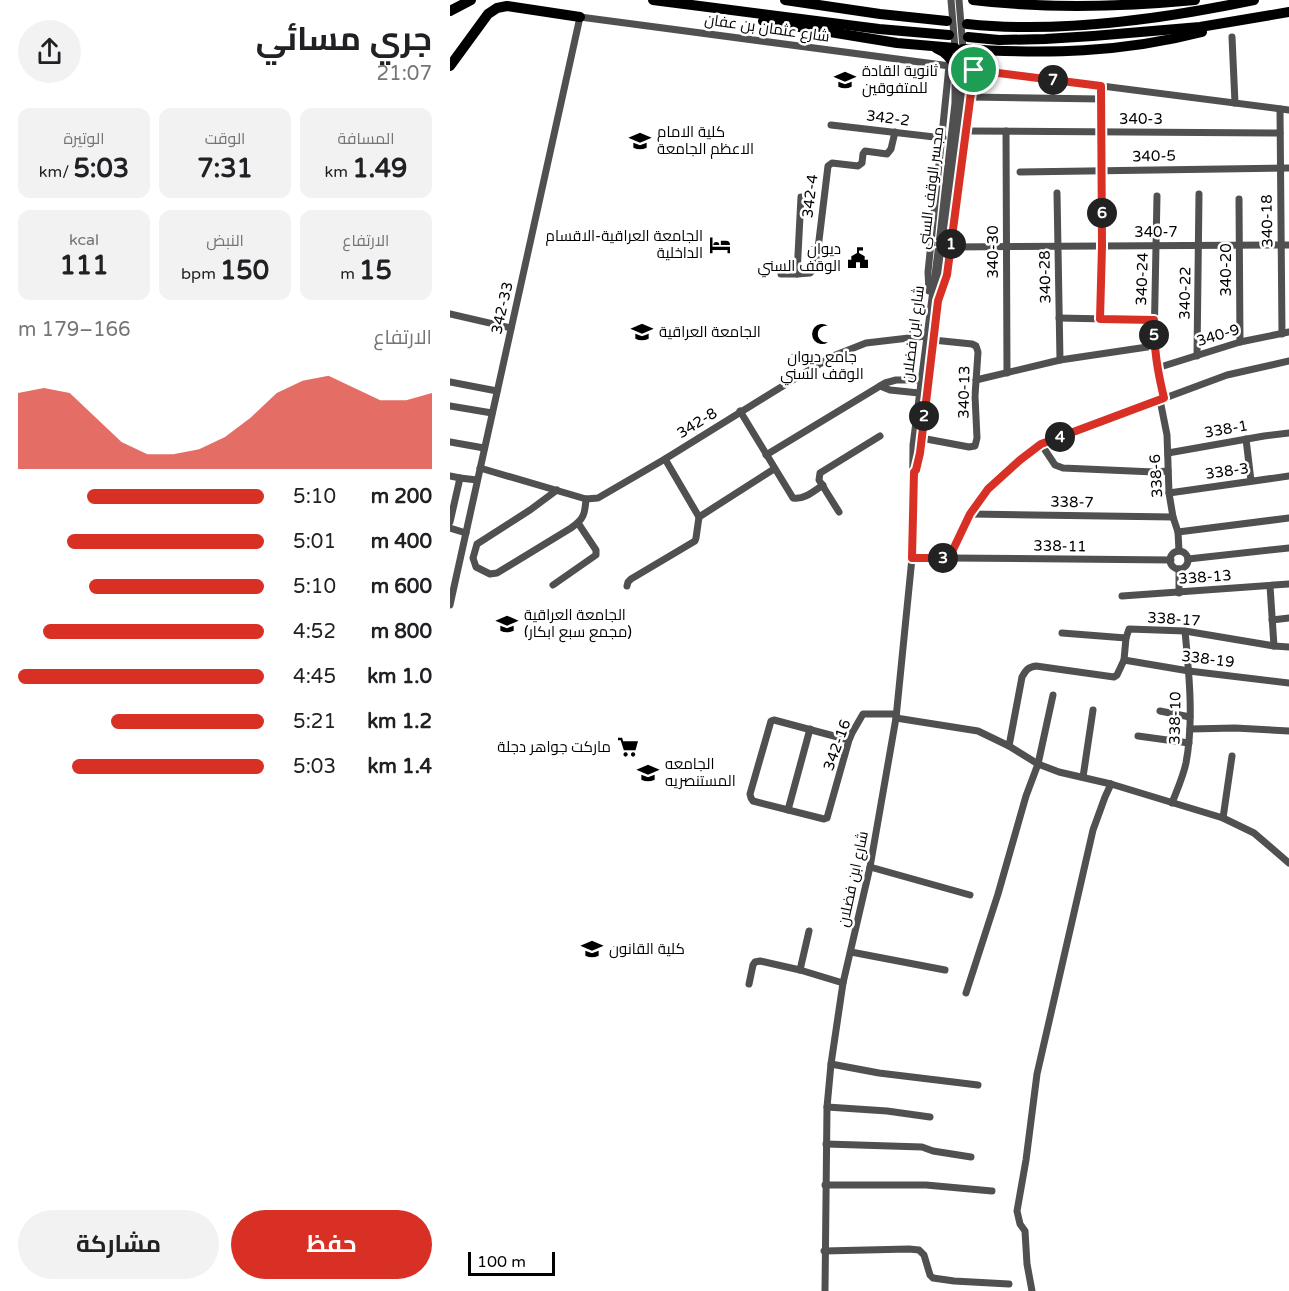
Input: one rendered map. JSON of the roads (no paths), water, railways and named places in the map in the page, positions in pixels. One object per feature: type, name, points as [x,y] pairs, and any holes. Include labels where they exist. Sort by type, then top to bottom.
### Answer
[{"type":"highway","points":[[450,11],[471,0]]},
{"type":"highway","points":[[652,0],[879,29],[949,35]]},
{"type":"highway","points":[[785,0],[947,21]]},
{"type":"highway","points":[[973,0],[1088,7],[1195,0]]},
{"type":"highway","points":[[967,24],[1047,27],[1152,19],[1254,0]]},
{"type":"highway","points":[[450,66],[486,17],[497,8],[507,6],[580,17]]},
{"type":"highway","points":[[699,6],[730,15],[933,47],[1039,53],[1108,50],[1171,40],[1289,12]]},
{"type":"highway","points":[[968,37],[999,40],[1055,39],[1200,27],[1249,20]]},
{"type":"highway","points":[[933,47],[945,52],[960,68],[974,57],[987,51]]},
{"type":"street","name":"مجسر الوقف السني","points":[[951,0],[959,49]]},
{"type":"street","name":"مجسر الوقف السني","points":[[938,272],[953,114],[960,68],[959,0]]},
{"type":"street","name":"شارع عثمان بن عفان","points":[[580,17],[1289,110]]},
{"type":"street","name":"342-33","points":[[450,605],[580,17]]},
{"type":"street","points":[[1232,37],[1235,103]]},
{"type":"street","points":[[934,300],[945,281],[970,98],[960,68]]},
{"type":"street","points":[[934,300],[928,286],[928,272],[943,138],[960,68]]},
{"type":"street","points":[[1100,319],[1101,86]]},
{"type":"street","points":[[970,98],[1101,99]]},
{"type":"street","name":"340-18","points":[[1280,109],[1286,333]]},
{"type":"street","name":"342-2","points":[[831,125],[943,138]]},
{"type":"street","name":"340-3","points":[[965,131],[1280,133]]},
{"type":"street","name":"340-30","points":[[1006,131],[1007,373]]},
{"type":"street","name":"342-4","points":[[797,274],[810,273],[816,265],[828,166],[832,163],[858,165],[862,163],[862,154],[865,151],[887,154],[891,149],[895,132]]},
{"type":"street","name":"340-5","points":[[1020,172],[1289,168]]},
{"type":"street","name":"340-28","points":[[1057,193],[1060,360]]},
{"type":"street","name":"340-22","points":[[1197,356],[1199,194]]},
{"type":"street","name":"340-24","points":[[1157,196],[1154,346],[1162,399]]},
{"type":"street","points":[[781,274],[797,274],[801,197]]},
{"type":"street","name":"340-20","points":[[1239,199],[1240,342]]},
{"type":"street","name":"340-7","points":[[951,247],[1285,245]]},
{"type":"street","name":"شارع ابن فضلان","points":[[914,472],[921,438],[938,272]]},
{"type":"street","points":[[450,314],[511,328]]},
{"type":"street","points":[[1059,318],[1154,320]]},
{"type":"street","name":"340-9","points":[[1157,368],[1240,342],[1286,333]]},
{"type":"street","name":"شارع ابن فضلان","points":[[825,1291],[826,1144],[831,1064],[843,983],[870,867],[896,716],[912,558],[914,472],[912,457],[919,393],[930,338]]},
{"type":"street","name":"340-13","points":[[921,438],[964,447],[975,447],[977,438],[975,396],[978,352],[976,346],[930,338]]},
{"type":"street","name":"342-8","points":[[586,499],[598,498],[820,363],[846,350],[866,343],[930,338]]},
{"type":"street","points":[[976,381],[1060,360],[1154,346]]},
{"type":"street","points":[[949,558],[970,514],[988,489],[1041,444],[1227,375],[1289,361]]},
{"type":"street","points":[[766,455],[880,386],[896,380],[921,380]]},
{"type":"street","points":[[450,382],[497,391]]},
{"type":"street","points":[[880,386],[890,390],[919,393]]},
{"type":"street","name":"338-6","points":[[1162,399],[1167,435],[1169,493],[1178,532],[1179,551]]},
{"type":"street","points":[[450,406],[492,413]]},
{"type":"street","points":[[740,411],[793,498],[803,498],[823,485]]},
{"type":"street","name":"338-1","points":[[1168,453],[1289,433]]},
{"type":"street","points":[[840,512],[819,480],[820,472],[880,436]]},
{"type":"street","points":[[1246,439],[1251,482]]},
{"type":"street","points":[[450,442],[484,448]]},
{"type":"street","points":[[1041,444],[1055,465],[1062,468],[1168,471]]},
{"type":"street","points":[[627,586],[631,579],[695,541],[697,537],[699,518],[665,459]]},
{"type":"street","points":[[480,468],[556,490],[586,499],[584,516],[578,523],[497,573],[486,573],[474,564],[475,547],[480,541],[530,510],[556,490]]},
{"type":"street","points":[[699,518],[774,469]]},
{"type":"street","points":[[450,476],[477,480]]},
{"type":"street","name":"338-3","points":[[1169,493],[1289,476]]},
{"type":"street","points":[[450,522],[452,501],[460,478]]},
{"type":"street","name":"338-7","points":[[970,514],[1173,517]]},
{"type":"street","points":[[1178,532],[1289,518]]},
{"type":"street","points":[[553,585],[596,555],[596,550],[578,523]]},
{"type":"street","points":[[450,528],[466,532]]},
{"type":"street","points":[[1188,559],[1289,548]]},
{"type":"street","points":[[1179,551],[1184,552],[1188,559],[1187,565],[1179,568],[1173,565],[1171,560],[1172,555],[1179,551]]},
{"type":"street","name":"338-11","points":[[912,558],[1171,560]]},
{"type":"street","points":[[1179,568],[1179,593]]},
{"type":"street","name":"338-13","points":[[1122,596],[1289,584]]},
{"type":"street","points":[[1270,586],[1274,646]]},
{"type":"street","points":[[1272,620],[1289,618]]},
{"type":"street","name":"338-17","points":[[1062,633],[1126,638],[1129,629],[1185,631],[1289,647]]},
{"type":"street","name":"338-10","points":[[1172,803],[1186,765],[1189,743],[1189,671],[1185,631]]},
{"type":"street","points":[[1009,746],[1022,677],[1029,667],[1036,666],[1114,677],[1124,660],[1126,638]]},
{"type":"street","name":"338-19","points":[[1124,660],[1189,671],[1289,683]]},
{"type":"street","points":[[966,993],[1026,796],[1038,764],[1053,695]]},
{"type":"street","points":[[1083,777],[1093,710]]},
{"type":"street","points":[[1160,711],[1190,717]]},
{"type":"street","name":"342-16","points":[[788,810],[827,818],[849,740],[863,714],[896,716]]},
{"type":"street","points":[[896,716],[978,731],[1038,764],[1059,772],[1111,784],[1223,818],[1254,833],[1289,863]]},
{"type":"street","points":[[810,729],[788,810],[753,801],[750,794],[771,721],[774,720],[810,729],[849,740]]},
{"type":"street","points":[[1190,729],[1235,728],[1289,731]]},
{"type":"street","points":[[1138,736],[1189,743]]},
{"type":"street","points":[[1223,818],[1232,756]]},
{"type":"street","points":[[1032,1291],[1027,1264],[1025,1231],[1020,1224],[1017,1211],[1037,1074],[1093,830],[1111,784]]},
{"type":"street","points":[[870,867],[970,895]]},
{"type":"street","points":[[800,970],[809,931]]},
{"type":"street","points":[[851,952],[945,970]]},
{"type":"street","points":[[749,984],[753,965],[760,961],[843,983]]},
{"type":"street","points":[[831,1064],[879,1073],[978,1085]]},
{"type":"street","points":[[827,1107],[887,1111],[930,1117]]},
{"type":"street","points":[[826,1144],[922,1147],[971,1157]]},
{"type":"street","points":[[825,1185],[926,1185],[992,1191]]},
{"type":"street","points":[[824,1251],[909,1248],[919,1250],[924,1255],[933,1278],[1009,1284]]},
{"type":"place","name":"ثانوية القادة للمتفوقين","points":[[845,80]]},
{"type":"place","name":"كلية الامام الاعظم الجامعة","points":[[640,141]]},
{"type":"place","name":"الجامعة العراقية-الاقسام الداخلية","points":[[720,245]]},
{"type":"place","name":"ديوان الوقف السني","points":[[858,258]]},
{"type":"place","name":"الجامعة العراقية","points":[[642,332]]},
{"type":"place","name":"جامع ديوان الوقف السني","points":[[822,334]]},
{"type":"place","name":"الجامعة العراقية (مجمع سبع ابكار)","points":[[507,624]]},
{"type":"place","name":"ماركت جواهر دجلة","points":[[628,747]]},
{"type":"place","name":"الجامعه المستنصريه","points":[[648,773]]},
{"type":"place","name":"كلية القانون","points":[[592,949]]}]
